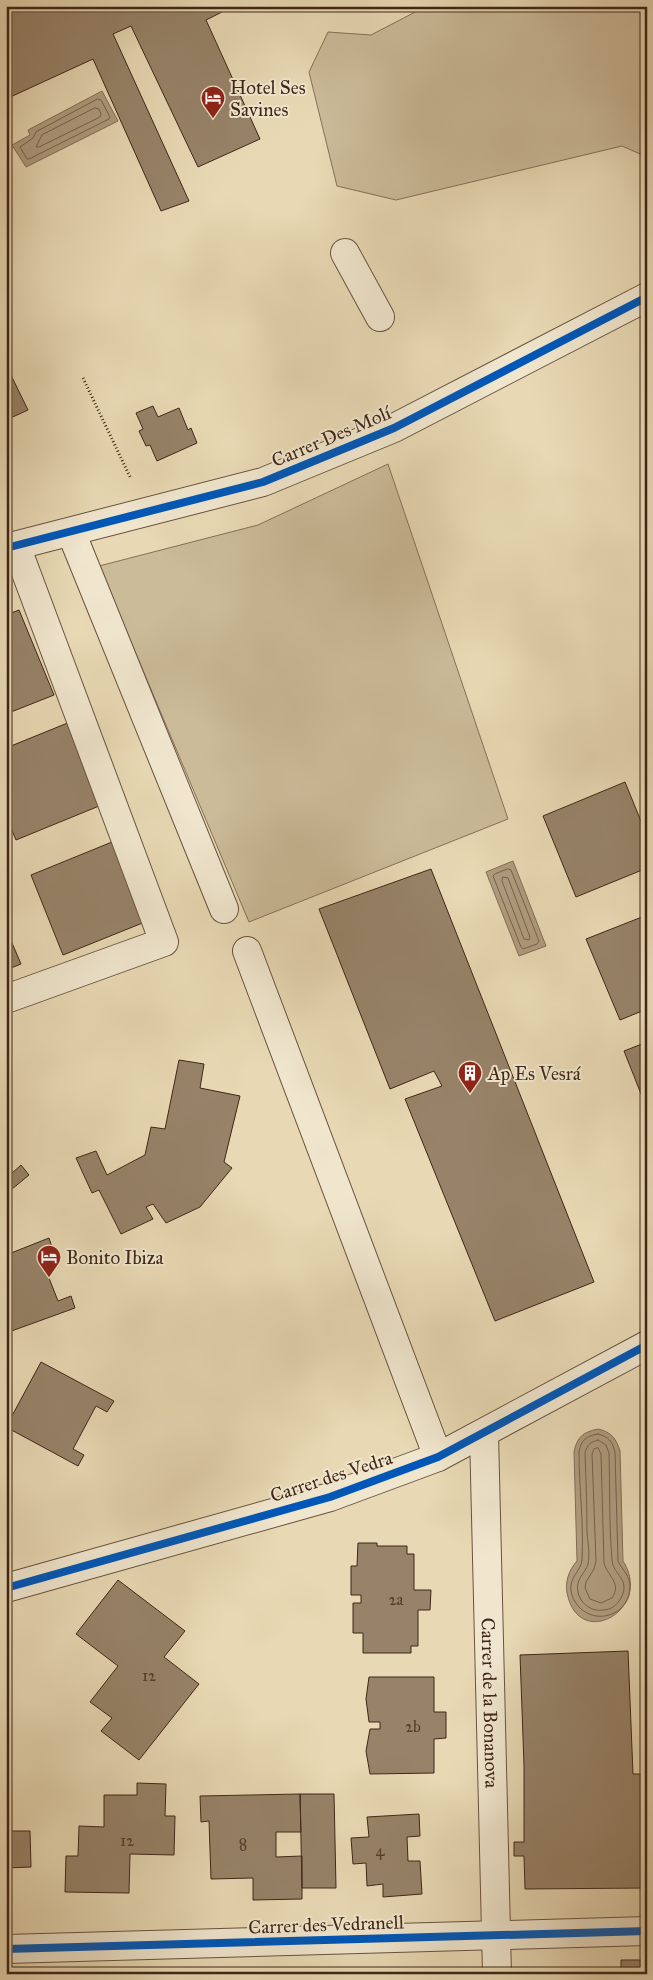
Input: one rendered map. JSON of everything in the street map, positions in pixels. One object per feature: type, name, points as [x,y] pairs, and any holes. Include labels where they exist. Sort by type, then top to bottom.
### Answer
[{"type":"street","points":[[345,253],[380,317]]},
{"type":"street","name":"Carrer Des Molí","points":[[11,547],[263,482],[394,428],[647,297]]},
{"type":"street","points":[[71,532],[224,909]]},
{"type":"street","points":[[6,998],[164,942],[11,547]]},
{"type":"street","points":[[247,951],[438,1457]]},
{"type":"street","name":"Carrer des Vedra","points":[[6,1588],[330,1497],[438,1457],[647,1345]]},
{"type":"street","name":"Carrer de la Bonanova","points":[[484,1433],[497,1974]]},
{"type":"street","name":"Carrer des Vedranell","points":[[9,1958],[496,1935],[647,1931]]},
{"type":"path","points":[[83,378],[147,512]]},
{"type":"shaded area","points":[[505,6],[647,6],[647,157],[622,146],[396,200],[337,186],[309,72],[328,32],[371,35],[421,9]]},
{"type":"shaded area","points":[[388,464],[508,819],[249,922],[99,566],[258,525]]},
{"type":"water","points":[[102,91],[118,121],[26,167],[12,145],[30,135],[28,130]]},
{"type":"water","points":[[513,861],[546,946],[519,956],[486,872]]},
{"type":"water","points":[[598,1429],[612,1436],[617,1442],[620,1451],[623,1561],[630,1578],[629,1594],[622,1607],[612,1616],[599,1621],[587,1620],[576,1613],[568,1597],[566,1587],[569,1573],[577,1561],[574,1452],[577,1442],[582,1436]]},
{"type":"building","name":"Hotel Ses Savines","points":[[6,6],[234,6],[206,20],[260,139],[198,167],[131,26],[113,34],[189,201],[161,211],[93,59],[6,99]]},
{"type":"building","points":[[6,365],[28,410],[6,420]]},
{"type":"building","points":[[153,406],[158,417],[179,408],[188,430],[191,428],[197,443],[157,461],[150,445],[146,446],[139,431],[143,429],[136,413]]},
{"type":"building","points":[[19,610],[54,695],[6,714],[6,615]]},
{"type":"building","points":[[70,722],[104,804],[16,840],[6,816],[6,748]]},
{"type":"building","points":[[625,782],[647,836],[647,868],[576,897],[543,816]]},
{"type":"building","points":[[112,842],[145,922],[63,955],[31,875]]},
{"type":"building","name":"Ap Es Vesrá","points":[[431,869],[594,1282],[495,1321],[405,1099],[442,1086],[434,1071],[390,1089],[319,909]]},
{"type":"building","points":[[647,915],[647,1009],[620,1020],[586,939]]},
{"type":"building","points":[[6,929],[21,964],[6,970]]},
{"type":"building","points":[[647,1042],[647,1109],[624,1051]]},
{"type":"building","points":[[179,1060],[204,1064],[200,1088],[240,1096],[224,1162],[232,1168],[200,1207],[166,1223],[153,1204],[146,1207],[153,1219],[121,1234],[99,1190],[92,1193],[76,1158],[96,1151],[107,1175],[145,1155],[151,1127],[165,1129]]},
{"type":"building","points":[[21,1165],[29,1175],[6,1194],[6,1168],[11,1174]]},
{"type":"building","points":[[49,1238],[53,1250],[40,1255],[58,1301],[71,1296],[75,1308],[6,1333],[6,1255]]},
{"type":"building","points":[[41,1362],[114,1401],[107,1412],[96,1406],[73,1449],[84,1455],[78,1466],[6,1427]]},
{"type":"building","points":[[358,1543],[377,1543],[377,1546],[407,1546],[407,1554],[414,1554],[414,1590],[431,1590],[430,1610],[418,1610],[418,1646],[411,1646],[411,1653],[363,1653],[363,1633],[353,1633],[353,1603],[361,1603],[361,1595],[351,1595],[351,1566],[357,1566]]},
{"type":"building","points":[[118,1580],[185,1631],[164,1657],[199,1684],[139,1760],[101,1731],[112,1718],[90,1702],[118,1666],[76,1634]]},
{"type":"building","points":[[628,1651],[633,1774],[647,1774],[647,1888],[525,1889],[524,1856],[514,1856],[514,1842],[524,1842],[524,1765],[520,1655]]},
{"type":"building","points":[[369,1677],[434,1677],[434,1712],[446,1712],[446,1738],[434,1739],[434,1773],[370,1774],[366,1751],[370,1729],[380,1729],[380,1722],[369,1722],[366,1699]]},
{"type":"building","points":[[137,1783],[166,1784],[165,1816],[175,1816],[174,1855],[130,1854],[129,1893],[65,1892],[66,1856],[78,1856],[79,1826],[104,1827],[104,1795],[137,1795]]},
{"type":"building","points":[[300,1794],[334,1794],[336,1888],[302,1888]]},
{"type":"building","points":[[300,1794],[301,1832],[276,1832],[276,1857],[302,1856],[302,1899],[253,1900],[253,1878],[211,1879],[209,1821],[201,1822],[200,1796]]},
{"type":"building","points":[[6,1812],[8,1812],[9,1831],[30,1831],[31,1867],[6,1868]]},
{"type":"building","points":[[419,1814],[420,1836],[407,1837],[408,1861],[420,1861],[422,1894],[383,1897],[383,1884],[367,1886],[366,1863],[353,1864],[351,1838],[369,1837],[367,1817]]},
{"type":"building","points":[[621,1960],[647,1960],[647,1974],[621,1974]]},
{"type":"building","points":[[390,1970],[420,1970],[420,1974],[390,1974]]},
{"type":"cycle path","points":[[6,548],[263,482],[394,428],[647,297]]},
{"type":"cycle path","points":[[6,1588],[330,1497],[438,1457],[647,1345]]},
{"type":"cycle path","points":[[6,1949],[647,1931]]},
{"type":"place","name":"Hotel Ses Savines","points":[[213,119]]},
{"type":"place","name":"Ap Es Vesrá","points":[[470,1094]]},
{"type":"place","name":"Bonito Ibiza","points":[[49,1278]]}]
